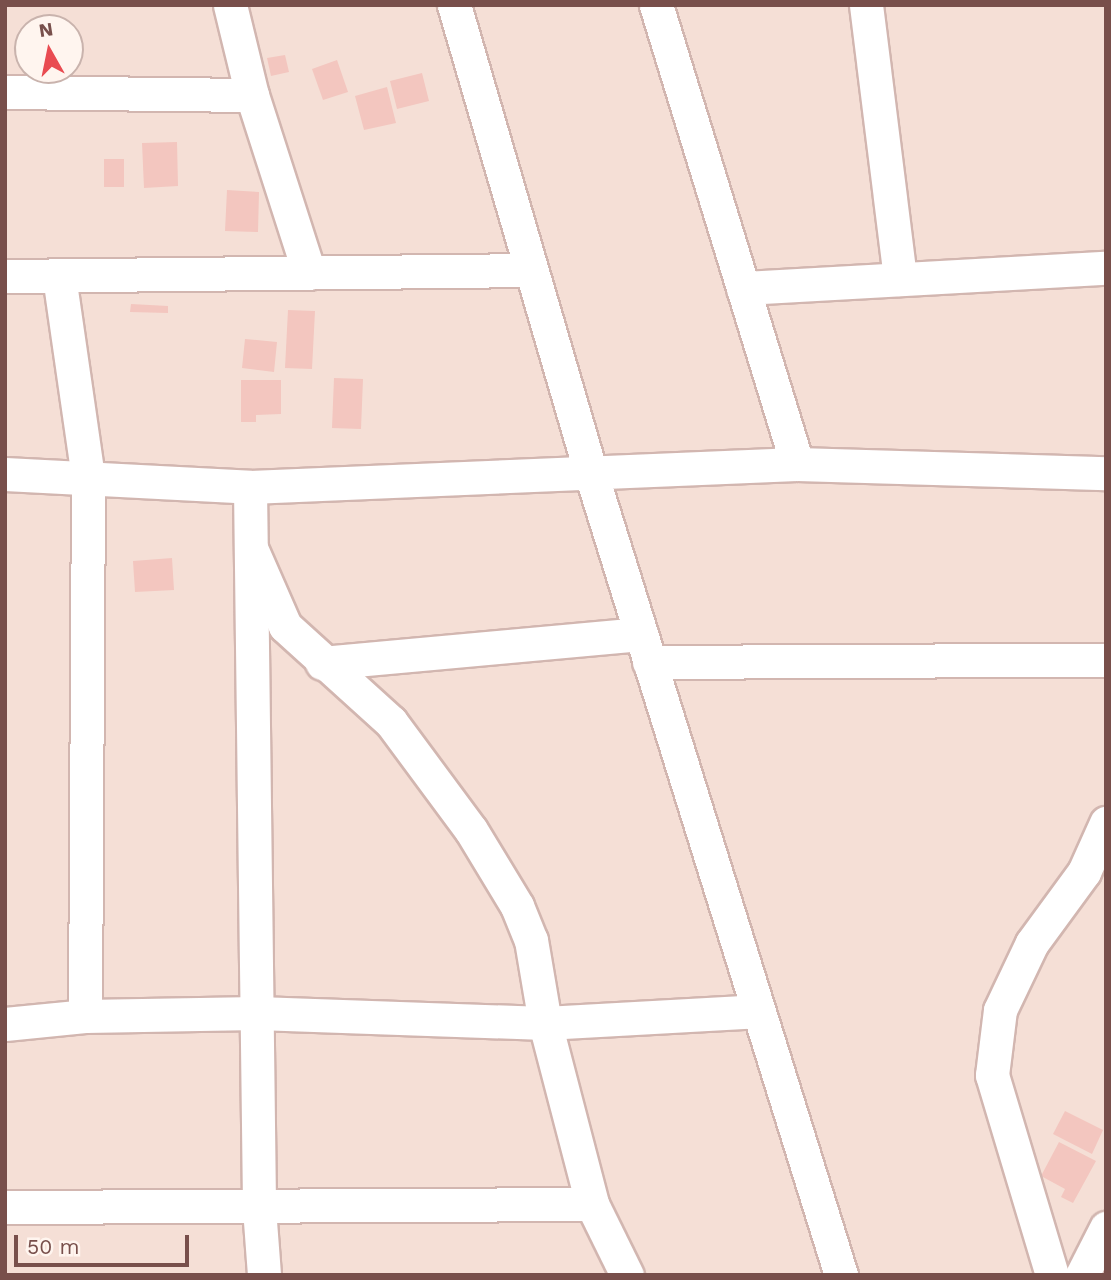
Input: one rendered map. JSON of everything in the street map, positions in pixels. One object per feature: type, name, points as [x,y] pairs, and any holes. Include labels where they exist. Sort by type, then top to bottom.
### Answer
[{"type":"street","points":[[230,5],[252,95],[309,273]]},
{"type":"street","points":[[454,5],[590,470],[841,1275]]},
{"type":"street","points":[[656,5],[797,464]]},
{"type":"street","points":[[866,5],[900,279]]},
{"type":"street","points":[[5,92],[252,95]]},
{"type":"street","points":[[743,288],[1106,268]]},
{"type":"street","points":[[5,276],[530,270]]},
{"type":"street","points":[[59,276],[88,478],[85,1016]]},
{"type":"street","points":[[5,474],[250,487],[590,470],[797,464],[1106,473]]},
{"type":"street","points":[[250,487],[259,1208],[264,1275]]},
{"type":"street","points":[[251,548],[285,626],[322,663],[391,722],[497,871],[531,940],[545,1023],[592,1204],[626,1275]]},
{"type":"street","points":[[322,663],[645,648],[1106,660]]},
{"type":"street","points":[[1052,1275],[992,1075],[1000,1010],[1032,943],[1095,877],[1106,823]]},
{"type":"street","points":[[5,1024],[85,1016],[257,1013],[545,1023],[757,1011]]},
{"type":"street","points":[[5,1208],[592,1204]]},
{"type":"street","points":[[1082,1275],[1106,1228]]},
{"type":"shaded area","points":[[5,5],[1106,5],[1106,1275],[5,1275]]},
{"type":"building","points":[[285,55],[289,72],[271,76],[267,58]]},
{"type":"building","points":[[337,60],[348,92],[323,100],[312,69]]},
{"type":"building","points":[[422,73],[429,101],[397,109],[390,81]]},
{"type":"building","points":[[387,87],[396,123],[364,130],[355,96]]},
{"type":"building","points":[[177,142],[178,186],[144,188],[142,143]]},
{"type":"building","points":[[104,159],[124,159],[124,187],[104,187]]},
{"type":"building","points":[[227,190],[259,192],[258,232],[225,231]]},
{"type":"building","points":[[131,304],[168,306],[168,313],[130,312]]},
{"type":"building","points":[[288,310],[315,311],[312,369],[285,368]]},
{"type":"building","points":[[245,339],[277,342],[274,372],[242,368]]},
{"type":"building","points":[[334,378],[363,379],[361,429],[332,428]]},
{"type":"building","points":[[241,380],[281,380],[281,414],[256,415],[256,422],[241,422]]},
{"type":"building","points":[[172,558],[174,590],[135,592],[133,561]]},
{"type":"building","points":[[1065,1111],[1103,1130],[1092,1154],[1053,1134]]},
{"type":"building","points":[[1059,1142],[1096,1161],[1073,1203],[1061,1197],[1065,1189],[1041,1176]]}]
